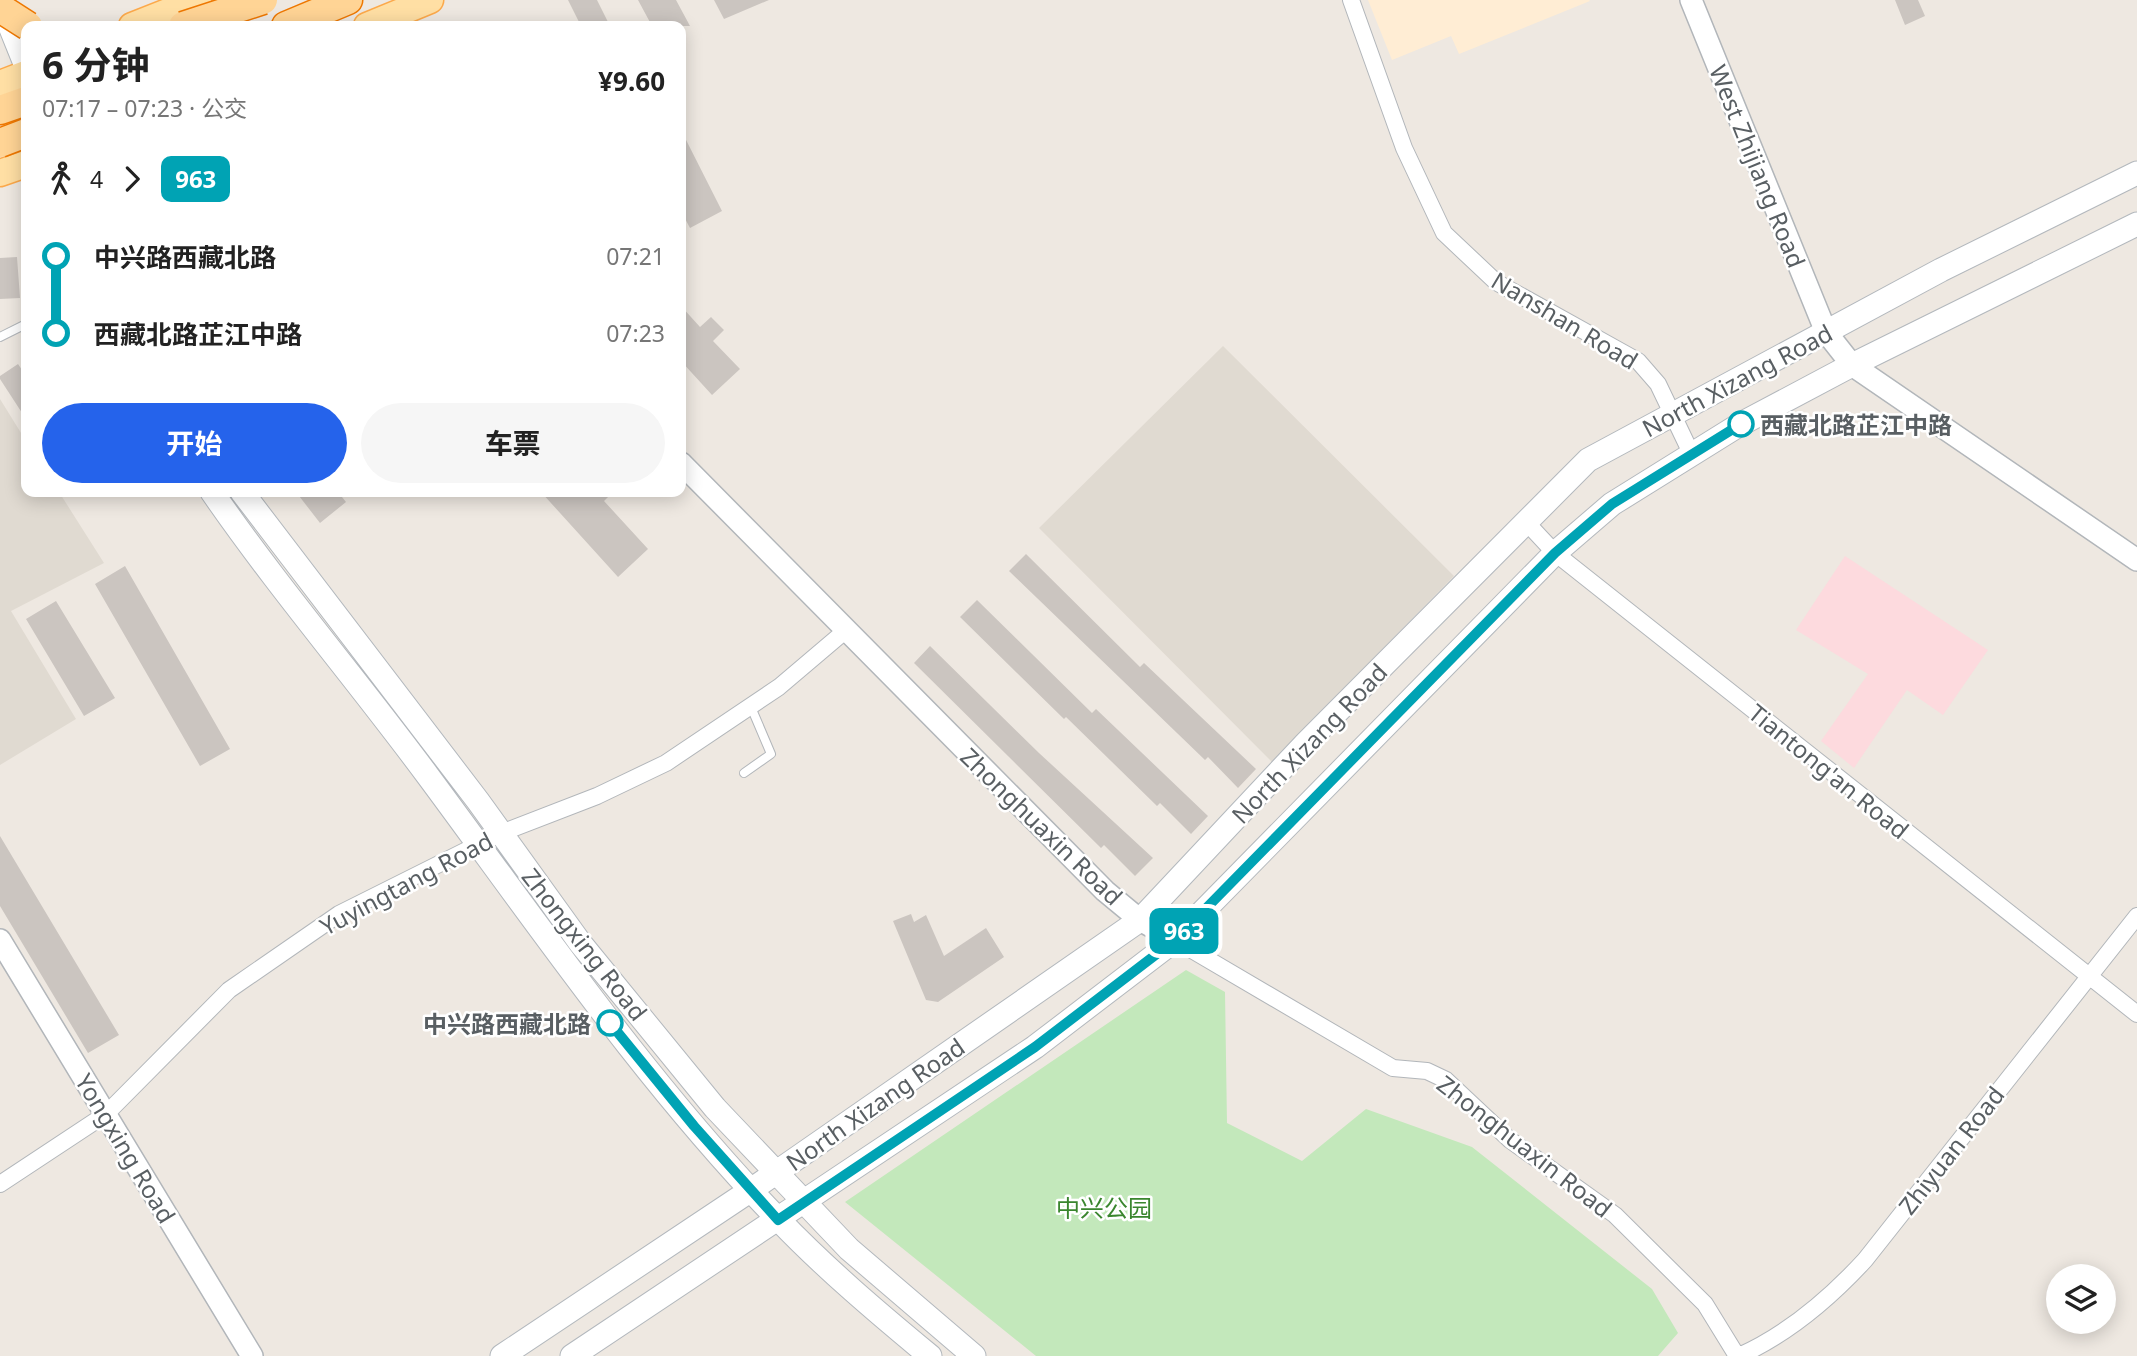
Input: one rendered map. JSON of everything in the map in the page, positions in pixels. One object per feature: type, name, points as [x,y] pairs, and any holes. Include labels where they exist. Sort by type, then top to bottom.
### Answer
[{"type":"highway","points":[[200,21],[262,0]]},
{"type":"highway","points":[[230,21],[283,0]]},
{"type":"highway","points":[[298,21],[348,0]]},
{"type":"highway","points":[[0,8],[21,22]]},
{"type":"highway","points":[[0,111],[21,103]]},
{"type":"highway","points":[[0,143],[21,135]]},
{"type":"main road","points":[[145,21],[198,0]]},
{"type":"main road","points":[[198,21],[252,0]]},
{"type":"main road","points":[[385,17],[430,0]]},
{"type":"main road","points":[[0,2],[21,54]]},
{"type":"main road","points":[[0,84],[21,76]]},
{"type":"main road","points":[[0,111],[18,170]]},
{"type":"main road","name":"North Xizang Road","points":[[502,1356],[776,1173],[1140,920],[1306,743],[1588,460],[1941,270],[2137,173]]},
{"type":"main road","name":"North Xizang Road","points":[[572,1356],[1035,1047],[1175,940],[1555,553],[1612,504],[1691,453],[1852,365],[2137,224]]},
{"type":"main road","name":"Zhongxing Road","points":[[215,497],[249,545],[350,671],[609,1021],[694,1126],[778,1220],[878,1313],[930,1356]]},
{"type":"main road","name":"Zhongxing Road","points":[[246,497],[501,833],[581,944],[715,1108],[803,1203],[878,1276],[974,1356]]},
{"type":"street","name":"Nanshan Road","points":[[1350,0],[1404,148],[1444,233],[1496,282],[1639,361],[1658,384],[1691,453]]},
{"type":"street","name":"West Zhijiang Road","points":[[1691,0],[1826,332],[1852,365],[2137,560]]},
{"type":"street","name":"Zhonghuaxin Road","points":[[686,468],[1105,891],[1140,920],[1393,1068],[1427,1071],[1446,1080],[1510,1140],[1615,1215],[1655,1251],[1705,1304],[1738,1356]]},
{"type":"street","name":"Tiantong'an Road","points":[[1526,522],[1555,553],[2137,1014]]},
{"type":"street","name":"Yuyingtang Road","points":[[0,1184],[106,1114],[229,990],[339,914],[501,833],[632,781],[667,763],[779,687],[845,631]]},
{"type":"street","name":"Zhiyuan Road","points":[[1738,1356],[1769,1341],[1840,1287],[2137,916]]},
{"type":"street","name":"Yongxing Road","points":[[0,940],[252,1356]]},
{"type":"lane","points":[[0,337],[21,326]]},
{"type":"lane","points":[[744,773],[771,754],[751,707]]},
{"type":"shaded area","points":[[1368,0],[1590,1],[1459,54],[1451,36],[1392,60]]},
{"type":"shaded area","points":[[1223,346],[1454,576],[1272,762],[1039,528]]},
{"type":"shaded area","points":[[0,399],[21,433],[21,497],[62,497],[104,563],[11,611],[76,719],[0,765]]},
{"type":"shaded area","points":[[1845,556],[1988,650],[1943,715],[1907,690],[1854,768],[1821,741],[1868,674],[1796,630]]},
{"type":"green space","name":"中兴公园","points":[[1186,970],[1225,992],[1227,1123],[1302,1161],[1366,1109],[1472,1147],[1652,1289],[1678,1333],[1658,1356],[1036,1356],[845,1202]]},
{"type":"building","points":[[568,0],[597,0],[608,21],[578,21]]},
{"type":"building","points":[[638,0],[676,0],[690,26],[686,26],[686,21],[649,21]]},
{"type":"building","points":[[714,0],[769,0],[724,19]]},
{"type":"building","points":[[1895,0],[1918,0],[1925,16],[1905,25]]},
{"type":"building","points":[[686,140],[722,211],[690,228],[686,220]]},
{"type":"building","points":[[17,257],[20,298],[0,299],[0,258]]},
{"type":"building","points":[[686,312],[700,327],[711,317],[724,330],[713,341],[740,369],[712,395],[686,366]]},
{"type":"building","points":[[18,364],[21,368],[21,411],[0,379],[0,376]]},
{"type":"building","points":[[300,497],[342,497],[346,502],[320,523]]},
{"type":"building","points":[[546,497],[608,497],[604,501],[648,549],[618,577]]},
{"type":"building","points":[[1026,554],[1140,667],[1144,663],[1256,769],[1238,788],[1208,757],[1205,760],[1009,571]]},
{"type":"building","points":[[125,566],[230,749],[200,766],[95,584]]},
{"type":"building","points":[[977,600],[1092,713],[1096,709],[1208,816],[1191,834],[1160,803],[1157,806],[1066,717],[1064,719],[960,617]]},
{"type":"building","points":[[56,601],[115,698],[84,716],[26,619]]},
{"type":"building","points":[[930,646],[1039,753],[1153,858],[1135,876],[1104,845],[1101,848],[914,663]]},
{"type":"building","points":[[0,836],[119,1035],[88,1053],[0,906]]},
{"type":"building","points":[[911,914],[914,922],[926,915],[944,956],[986,928],[1004,957],[938,1002],[926,1000],[893,921]]},
{"type":"bus line","name":"963","points":[[610,1023],[694,1126],[778,1220],[1035,1047],[1175,940],[1555,553],[1612,504],[1741,424]]},
{"type":"place","name":"西藏北路芷江中路","points":[[1741,424]]},
{"type":"place","name":"中兴路西藏北路","points":[[610,1023]]}]
